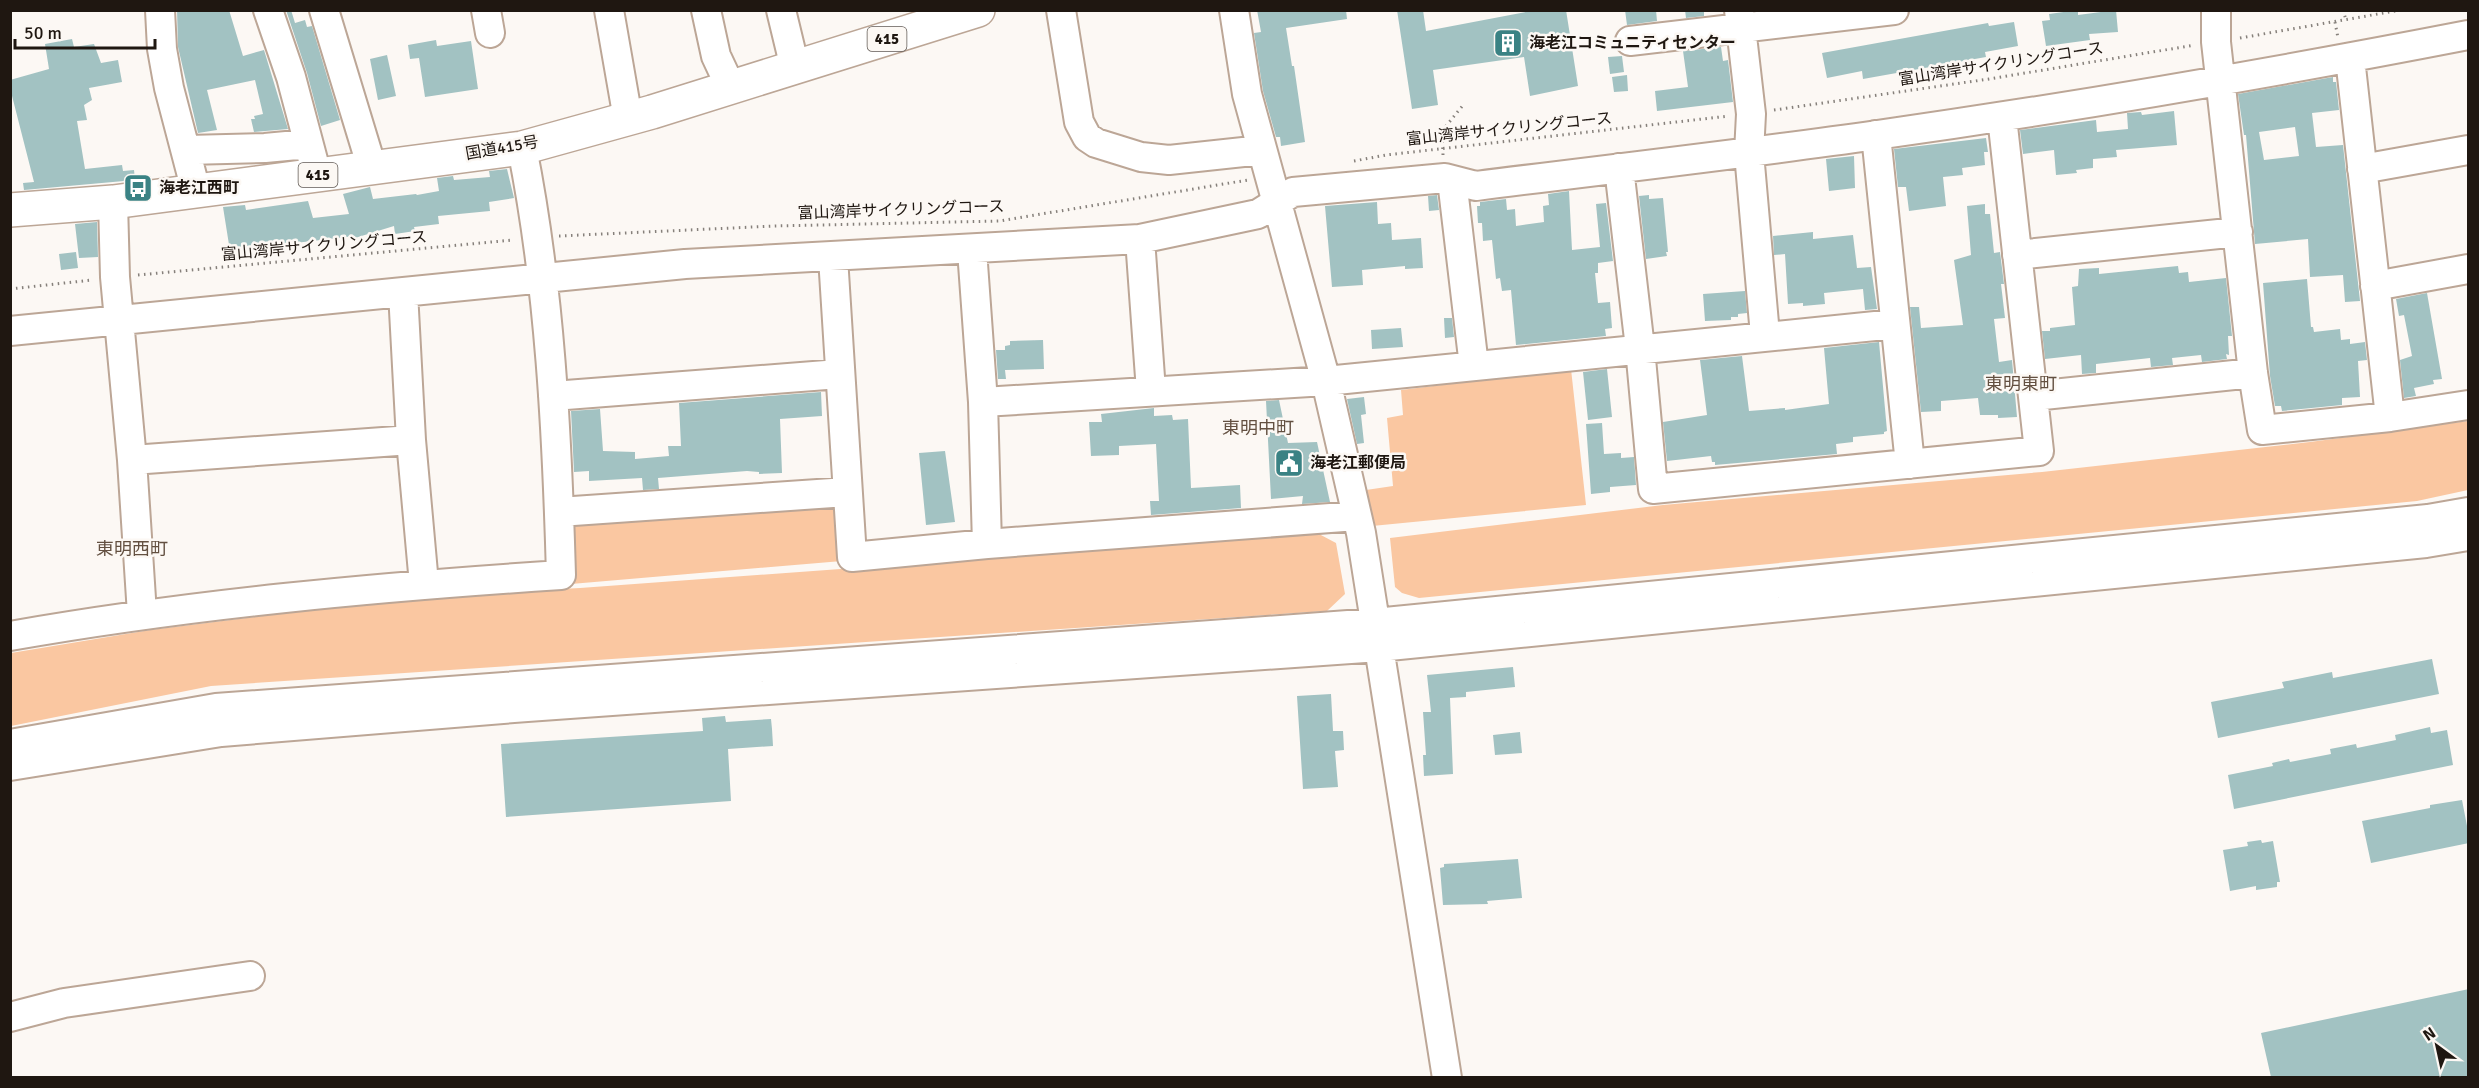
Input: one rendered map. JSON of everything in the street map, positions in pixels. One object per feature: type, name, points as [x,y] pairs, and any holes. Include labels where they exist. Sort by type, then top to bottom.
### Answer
[{"type":"highway","name":"国道415号","points":[[10,210],[113,202],[522,148],[731,88],[978,10]]},
{"type":"street","points":[[160,10],[162,49],[169,88],[196,191]]},
{"type":"street","points":[[268,10],[291,77],[317,175]]},
{"type":"street","points":[[324,10],[372,168]]},
{"type":"street","points":[[609,10],[628,119]]},
{"type":"street","points":[[706,10],[716,56],[731,88]]},
{"type":"street","points":[[781,10],[795,68]]},
{"type":"street","points":[[1061,10],[1079,122],[1087,136],[1096,143],[1141,157],[1169,160],[1262,150]]},
{"type":"street","points":[[1234,10],[1248,93],[1326,381],[1357,516],[1447,1077]]},
{"type":"street","points":[[1630,41],[1740,19],[1894,10]]},
{"type":"street","points":[[2216,10],[2220,71],[2253,373],[2262,430],[2390,417],[2469,405]]},
{"type":"street","points":[[1740,19],[1751,114],[1746,135],[1765,335]]},
{"type":"street","points":[[10,331],[119,310],[403,292],[539,256],[685,264],[1140,239],[1258,214],[1293,192],[1448,179],[1476,186],[1619,168],[1746,135],[1876,135],[2002,117],[2220,71],[2344,48],[2469,35]]},
{"type":"street","points":[[2344,48],[2362,169],[2390,417]]},
{"type":"street","points":[[1619,168],[1640,348],[1653,489],[2039,451],[2002,117]]},
{"type":"street","points":[[1876,135],[1910,464]]},
{"type":"street","points":[[187,150],[265,148],[308,144]]},
{"type":"street","points":[[11,630],[424,584],[561,575],[553,396],[533,202],[522,148]]},
{"type":"street","points":[[2362,169],[2469,150]]},
{"type":"street","points":[[1448,179],[1474,366]]},
{"type":"street","points":[[113,202],[142,614]]},
{"type":"street","points":[[2017,255],[2238,232]]},
{"type":"street","points":[[1140,239],[1151,391]]},
{"type":"street","points":[[972,249],[983,402],[987,544]]},
{"type":"street","points":[[833,257],[852,557],[987,544],[1357,516]]},
{"type":"street","points":[[2375,286],[2469,269]]},
{"type":"street","points":[[403,292],[411,440],[424,584]]},
{"type":"street","points":[[983,402],[1326,381],[1765,335],[1894,324]]},
{"type":"street","points":[[2034,396],[2253,373]]},
{"type":"street","points":[[553,396],[839,374]]},
{"type":"street","points":[[132,460],[411,440]]},
{"type":"street","points":[[559,512],[847,492]]},
{"type":"street","points":[[10,744],[216,708],[1377,635],[2404,522],[2469,512]]},
{"type":"street","points":[[10,766],[220,732],[1377,635],[2426,543],[2469,536]]},
{"type":"street","points":[[10,1017],[64,1003],[250,976]]},
{"type":"path","points":[[2343,10],[2345,20]]},
{"type":"path","points":[[2238,38],[2401,10]]},
{"type":"path","points":[[2335,22],[2344,48]]},
{"type":"path","name":"富山湾岸サイクリングコース","points":[[1774,110],[1989,79],[2196,45]]},
{"type":"path","points":[[1448,179],[1442,149],[1442,130],[1464,104]]},
{"type":"path","name":"富山湾岸サイクリングコース","points":[[1352,161],[1466,146],[1746,135]]},
{"type":"path","name":"富山湾岸サイクリングコース","points":[[137,276],[539,256],[776,226],[999,221],[1252,179]]},
{"type":"path","points":[[10,289],[95,280]]},
{"type":"shaded area","points":[[1571,369],[1586,505],[1372,526],[1366,490],[1393,486],[1387,418],[1403,415],[1401,390]]},
{"type":"shaded area","points":[[2468,421],[2468,490],[2417,501],[1419,598],[1402,593],[1395,587],[1390,538],[1663,505],[2042,472],[2310,442]]},
{"type":"shaded area","points":[[837,505],[842,561],[571,584],[574,517]]},
{"type":"shaded area","points":[[1319,534],[1336,543],[1345,594],[1327,611],[211,686],[11,726],[11,653],[150,630],[422,596],[580,588]]},
{"type":"building","points":[[177,10],[229,10],[243,56],[264,50],[288,129],[254,132],[251,119],[263,114],[255,80],[207,90],[217,130],[198,133],[178,47]]},
{"type":"building","points":[[286,10],[291,10],[295,23],[305,20],[307,27],[312,26],[340,120],[321,126],[307,73]]},
{"type":"building","points":[[1257,10],[1346,10],[1347,19],[1286,28],[1305,142],[1281,146],[1280,137],[1276,137],[1263,91],[1254,33],[1261,32]]},
{"type":"building","name":"海老江コミュニティセンター","points":[[1397,10],[1423,10],[1426,31],[1536,10],[1566,10],[1578,86],[1530,96],[1524,57],[1433,70],[1438,105],[1412,109]]},
{"type":"building","points":[[1625,10],[1656,10],[1657,21],[1627,25]]},
{"type":"building","points":[[1685,10],[1704,10],[1704,16],[1686,18]]},
{"type":"building","points":[[2078,10],[2078,15],[2116,10],[2118,32],[2089,34],[2090,40],[2046,46],[2042,21],[2050,20],[2049,14]]},
{"type":"building","points":[[2014,22],[2018,46],[1985,52],[1986,57],[1863,79],[1862,71],[1827,78],[1822,53],[1988,23],[1989,26]]},
{"type":"building","points":[[72,39],[74,47],[94,44],[101,63],[118,60],[122,82],[89,88],[92,100],[84,105],[87,120],[77,121],[85,169],[122,165],[123,171],[134,170],[135,180],[24,190],[23,183],[34,182],[10,88],[10,80],[49,69],[45,44]]},
{"type":"building","points":[[436,40],[437,46],[471,41],[478,89],[425,97],[419,58],[410,59],[408,45]]},
{"type":"building","points":[[1721,47],[1723,61],[1728,60],[1733,102],[1657,111],[1655,91],[1688,87],[1683,51]]},
{"type":"building","points":[[387,55],[396,96],[378,100],[370,59]]},
{"type":"building","points":[[1622,56],[1624,72],[1610,74],[1608,57]]},
{"type":"building","points":[[1627,75],[1628,91],[1614,92],[1612,77]]},
{"type":"building","points":[[2333,77],[2333,82],[2336,82],[2339,110],[2312,113],[2316,147],[2343,145],[2360,301],[2345,302],[2343,275],[2310,277],[2308,239],[2255,244],[2246,135],[2244,135],[2238,94]],"holes":[[[2295,127],[2299,156],[2264,160],[2259,132]]]},
{"type":"building","points":[[2174,111],[2177,145],[2116,150],[2117,157],[2093,159],[2093,168],[2076,170],[2077,173],[2056,175],[2054,150],[2023,154],[2020,130],[2096,120],[2097,132],[2128,129],[2127,113],[2141,112],[2142,115]]},
{"type":"building","points":[[1986,138],[1988,152],[1984,152],[1985,165],[1962,168],[1963,175],[1943,177],[1946,206],[1909,211],[1906,187],[1898,187],[1894,149]]},
{"type":"building","points":[[1854,156],[1855,188],[1829,191],[1826,159]]},
{"type":"building","points":[[507,169],[514,198],[489,202],[490,211],[438,216],[439,224],[414,227],[415,231],[395,234],[394,226],[355,238],[355,236],[295,243],[296,245],[230,251],[223,207],[245,205],[246,210],[308,201],[313,218],[349,214],[343,194],[370,187],[373,199],[417,195],[439,191],[437,178],[453,176],[454,180],[490,177],[489,171]]},
{"type":"building","points":[[1569,191],[1572,250],[1600,247],[1596,204],[1606,203],[1613,261],[1598,263],[1598,273],[1595,273],[1598,303],[1610,302],[1612,328],[1605,329],[1606,336],[1516,345],[1511,290],[1502,291],[1500,278],[1496,279],[1492,240],[1483,241],[1482,223],[1478,223],[1477,206],[1480,206],[1480,202],[1506,199],[1507,210],[1515,209],[1516,226],[1544,222],[1543,206],[1549,205],[1548,194]]},
{"type":"building","points":[[1437,195],[1439,210],[1429,211],[1428,196]]},
{"type":"building","points":[[1649,195],[1649,199],[1663,198],[1668,252],[1666,252],[1667,256],[1646,259],[1639,196]]},
{"type":"building","points":[[1377,202],[1378,224],[1391,223],[1392,240],[1421,238],[1423,268],[1405,269],[1405,266],[1362,270],[1363,285],[1332,287],[1325,206]]},
{"type":"building","points":[[1985,204],[1985,214],[1990,214],[1994,253],[2000,252],[2004,284],[2001,284],[2005,318],[1994,319],[1999,362],[2012,360],[2017,417],[1998,418],[1998,415],[1980,415],[1978,398],[1941,401],[1941,411],[1921,412],[1910,307],[1919,307],[1921,328],[1963,325],[1954,260],[1971,255],[1967,206]]},
{"type":"building","points":[[97,222],[98,257],[79,258],[75,224]]},
{"type":"building","points":[[1813,232],[1813,239],[1853,235],[1857,268],[1871,267],[1877,309],[1865,310],[1863,289],[1824,293],[1825,304],[1803,306],[1803,303],[1788,304],[1785,254],[1774,255],[1773,236]]},
{"type":"building","points":[[76,252],[78,268],[61,270],[59,254]]},
{"type":"building","points":[[2178,266],[2179,273],[2188,272],[2189,282],[2226,278],[2232,336],[2228,336],[2229,355],[2226,354],[2227,359],[2202,362],[2201,355],[2172,358],[2173,365],[2151,367],[2150,358],[2096,364],[2096,373],[2082,374],[2081,355],[2045,359],[2042,331],[2075,325],[2072,287],[2078,286],[2079,269],[2099,268],[2099,274]]},
{"type":"building","points":[[2307,279],[2311,327],[2314,332],[2340,329],[2341,340],[2350,339],[2350,344],[2365,342],[2367,360],[2358,361],[2360,397],[2342,398],[2342,405],[2282,411],[2281,406],[2275,406],[2270,376],[2263,283]]},
{"type":"building","points":[[1745,291],[1747,313],[1731,317],[1731,320],[1705,321],[1703,294]]},
{"type":"building","points":[[2427,293],[2442,379],[2433,380],[2434,384],[2414,388],[2416,396],[2404,398],[2400,360],[2412,356],[2404,315],[2399,316],[2396,299]]},
{"type":"building","points":[[1444,318],[1452,318],[1454,337],[1445,338]]},
{"type":"building","points":[[1401,328],[1403,347],[1372,349],[1371,330]]},
{"type":"building","points":[[1043,340],[1044,369],[1005,370],[1006,379],[998,379],[996,350],[1005,350],[1005,346],[1010,345],[1010,341]]},
{"type":"building","points":[[1879,342],[1887,431],[1884,434],[1853,437],[1853,442],[1836,444],[1837,454],[1715,465],[1711,456],[1667,461],[1663,422],[1707,415],[1700,360],[1742,356],[1749,411],[1785,408],[1785,410],[1829,404],[1824,348]]},
{"type":"building","points":[[1607,369],[1612,417],[1588,420],[1583,372]]},
{"type":"building","points":[[821,392],[822,416],[780,419],[782,473],[759,474],[759,472],[747,471],[658,478],[659,489],[643,490],[642,478],[589,481],[589,471],[574,472],[571,411],[600,409],[603,451],[635,452],[635,459],[669,456],[668,446],[681,446],[679,403]]},
{"type":"building","points":[[1364,397],[1366,414],[1361,415],[1364,443],[1357,444],[1347,399]]},
{"type":"building","points":[[1279,400],[1288,443],[1317,442],[1330,502],[1302,504],[1303,496],[1271,499],[1266,401]]},
{"type":"building","points":[[1154,408],[1154,416],[1172,415],[1173,420],[1188,419],[1191,488],[1240,485],[1241,508],[1151,515],[1150,501],[1159,501],[1156,444],[1119,446],[1119,455],[1091,456],[1089,422],[1102,422],[1101,414]]},
{"type":"building","points":[[1602,423],[1604,454],[1621,453],[1621,458],[1634,457],[1636,485],[1610,487],[1610,492],[1591,494],[1586,424]]},
{"type":"building","points":[[945,451],[955,522],[926,525],[919,453]]},
{"type":"building","points":[[2432,659],[2439,694],[2218,738],[2211,702],[2284,688],[2282,682],[2332,672],[2333,678]]},
{"type":"building","points":[[1513,667],[1515,687],[1466,692],[1466,697],[1450,698],[1453,774],[1424,776],[1423,755],[1426,755],[1423,712],[1431,712],[1427,675]]},
{"type":"building","points":[[1331,694],[1333,731],[1343,731],[1344,750],[1335,751],[1338,787],[1303,789],[1297,696]]},
{"type":"building","points":[[725,716],[726,722],[771,719],[772,729],[773,746],[728,749],[731,801],[506,817],[501,744],[703,731],[702,718]]},
{"type":"building","points":[[2430,727],[2431,733],[2447,730],[2453,765],[2234,809],[2228,775],[2273,766],[2272,763],[2289,759],[2290,762],[2331,754],[2330,749],[2356,744],[2357,748],[2396,740],[2395,735]]},
{"type":"building","points":[[1520,732],[1522,753],[1495,755],[1493,735]]},
{"type":"building","points":[[2462,800],[2467,826],[2469,826],[2469,843],[2371,863],[2362,821]]},
{"type":"building","points":[[2261,840],[2262,843],[2273,841],[2280,882],[2277,882],[2277,887],[2256,890],[2256,886],[2230,891],[2223,850],[2248,846],[2247,842]]},
{"type":"building","points":[[1518,859],[1522,898],[1487,901],[1488,904],[1443,905],[1440,868],[1444,867],[1444,864]]},
{"type":"building","points":[[2469,989],[2469,1077],[2271,1077],[2261,1033]]},
{"type":"place","name":"海老江コミュニティセンター","points":[[1508,43]]},
{"type":"place","name":"海老江西町","points":[[138,188]]},
{"type":"place","name":"海老江郵便局","points":[[1289,463]]},
{"type":"district","name":"東明東町","points":[[2021,384]]},
{"type":"district","name":"東明中町","points":[[1258,428]]},
{"type":"district","name":"東明西町","points":[[132,549]]}]
